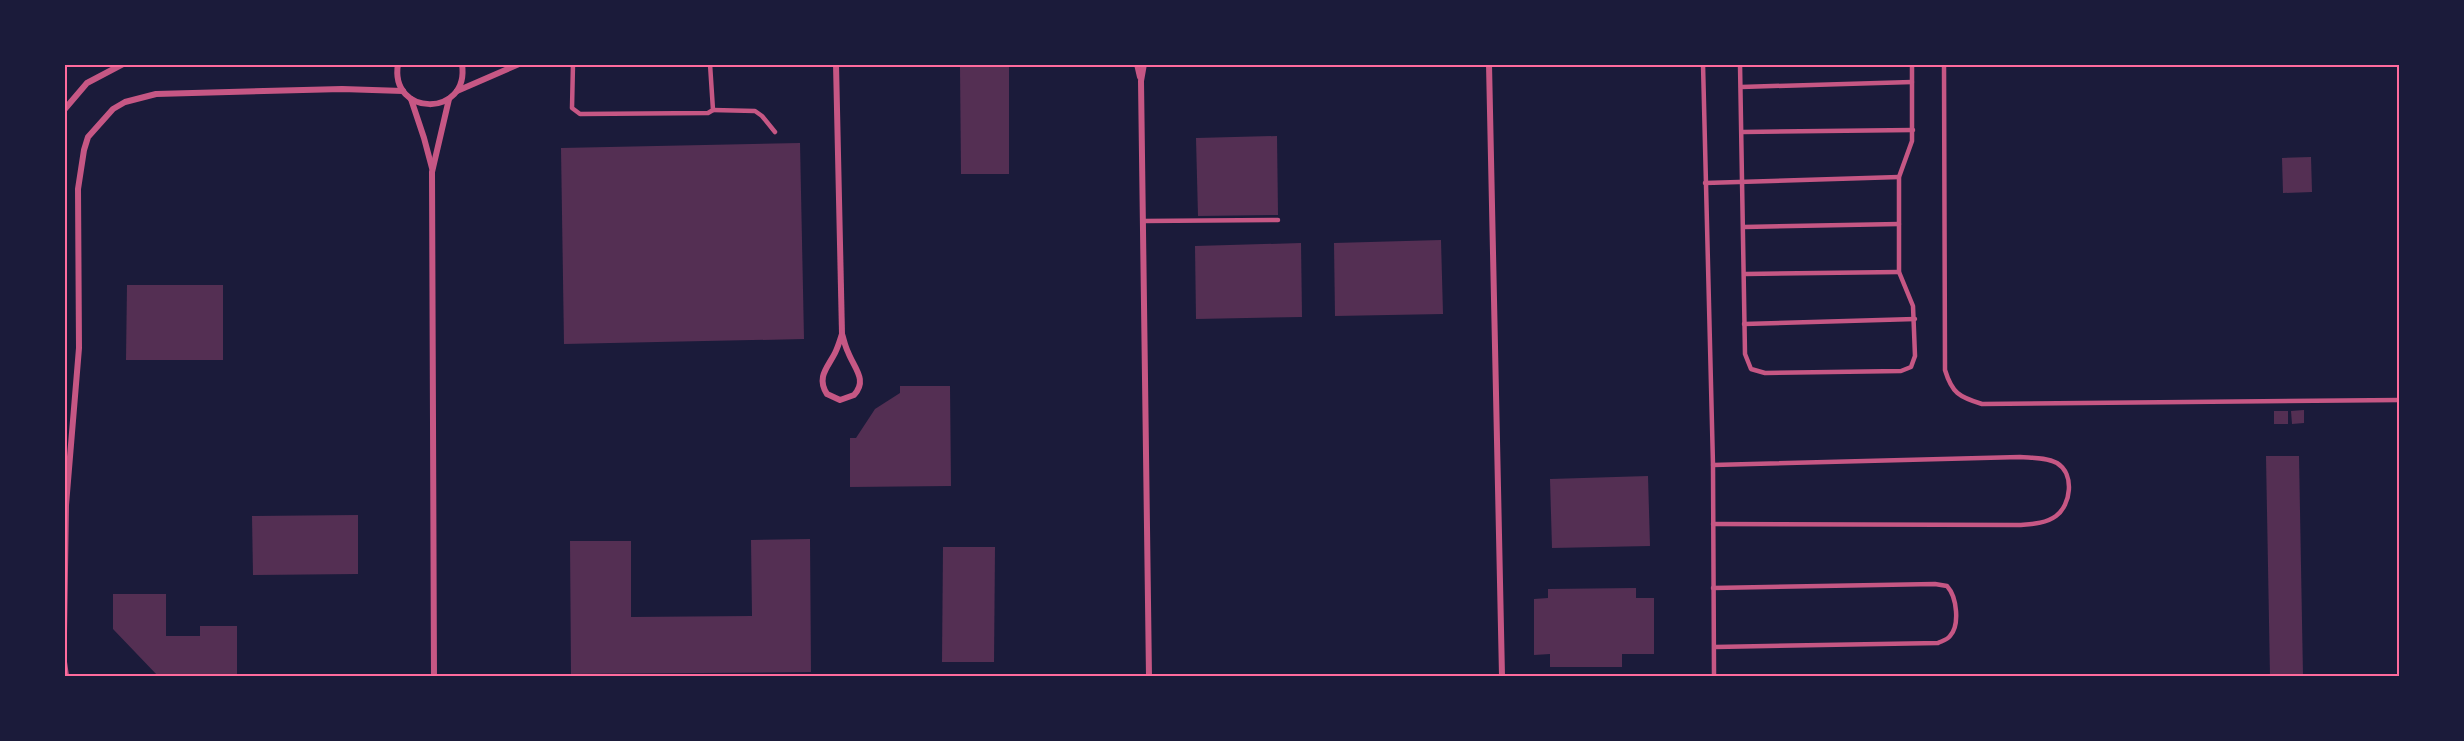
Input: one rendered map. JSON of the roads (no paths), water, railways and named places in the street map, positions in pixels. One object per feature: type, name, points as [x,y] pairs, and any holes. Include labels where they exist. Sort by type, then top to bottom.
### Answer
[{"type":"street","points":[[64,110],[87,83],[123,64]]},
{"type":"street","points":[[398,64],[398,79],[403,91],[411,99],[428,105],[439,104],[456,92],[461,81],[462,64]]},
{"type":"street","points":[[456,92],[519,64]]},
{"type":"street","points":[[836,64],[842,334],[847,351],[860,374],[861,382],[854,395],[840,400],[829,396],[822,383],[824,372],[837,351],[842,334]]},
{"type":"street","points":[[1137,64],[1141,81]]},
{"type":"street","points":[[1144,64],[1141,81],[1149,676]]},
{"type":"street","points":[[1489,64],[1502,676]]},
{"type":"street","points":[[64,634],[66,505],[79,348],[78,189],[84,150],[95,127],[113,109],[125,102],[156,94],[342,89],[403,91]]},
{"type":"street","points":[[411,99],[432,172],[434,676]]},
{"type":"street","points":[[432,172],[449,99]]},
{"type":"street","points":[[64,494],[66,505]]},
{"type":"street","points":[[64,662],[66,676]]},
{"type":"lane","points":[[573,64],[573,108],[580,114],[755,111],[775,132]]},
{"type":"lane","points":[[710,64],[713,110]]},
{"type":"lane","points":[[1703,64],[1713,465],[1714,676]]},
{"type":"lane","points":[[1740,64],[1743,132],[1745,354],[1747,363],[1756,372],[1901,371],[1911,367],[1915,356],[1915,319],[1913,306],[1899,272],[1899,177],[1912,141],[1912,64]]},
{"type":"lane","points":[[1944,64],[1945,370],[1950,387],[1963,398],[1982,404],[2400,400]]},
{"type":"lane","points":[[1741,87],[1912,82]]},
{"type":"lane","points":[[1743,132],[1913,130]]},
{"type":"lane","points":[[1705,183],[1899,177]]},
{"type":"lane","points":[[1143,221],[1278,219]]},
{"type":"lane","points":[[1744,227],[1899,224]]},
{"type":"lane","points":[[1745,274],[1899,272]]},
{"type":"lane","points":[[1744,324],[1915,319]]},
{"type":"lane","points":[[1713,465],[2020,457],[2045,459],[2058,464],[2066,472],[2070,488],[2066,504],[2056,516],[2042,522],[2019,525],[1713,524]]},
{"type":"lane","points":[[1713,588],[1935,584],[1947,586],[1952,592],[1955,618],[1955,628],[1949,639],[1938,643],[1715,647]]}]
